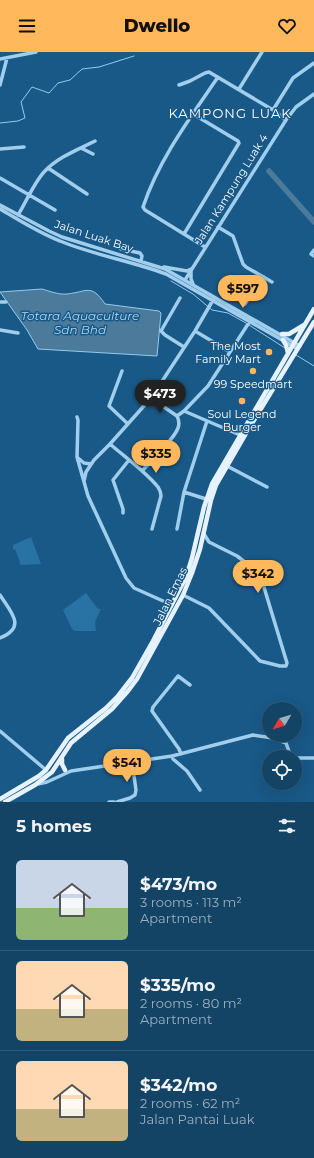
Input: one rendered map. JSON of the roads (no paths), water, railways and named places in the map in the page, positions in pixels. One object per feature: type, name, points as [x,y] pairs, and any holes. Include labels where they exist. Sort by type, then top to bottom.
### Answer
[{"type":"main road","name":"Jalan Emas","points":[[0,799],[35,779],[46,770],[68,738],[106,708],[126,686],[172,605],[183,582],[192,558],[206,499],[216,476],[314,309]]},
{"type":"main road","name":"Jalan Emas","points":[[5,802],[36,784],[48,775],[57,766],[67,748],[75,739],[112,709],[128,691],[146,664],[183,595],[192,573],[201,546],[211,500],[216,485],[314,322]]},
{"type":"main road","points":[[290,349],[283,337],[304,324]]},
{"type":"main road","points":[[62,758],[62,764],[65,770]]},
{"type":"main road","points":[[46,770],[52,766],[57,766]]},
{"type":"street","points":[[0,59],[36,52]]},
{"type":"street","points":[[239,89],[260,53]]},
{"type":"street","points":[[0,85],[7,58]]},
{"type":"street","points":[[273,110],[293,78],[314,63]]},
{"type":"street","points":[[179,85],[207,72],[239,89],[286,120]]},
{"type":"street","points":[[205,247],[144,210],[144,207],[154,178],[163,162],[218,77]]},
{"type":"street","name":"Jalan Kampung Luak 4","points":[[185,280],[286,120],[296,107],[314,94]]},
{"type":"street","points":[[184,234],[239,143],[194,112]]},
{"type":"street","points":[[18,215],[42,175],[48,168],[62,158],[95,141]]},
{"type":"street","points":[[0,149],[24,147]]},
{"type":"street","points":[[81,148],[93,154]]},
{"type":"street","points":[[48,168],[87,194]]},
{"type":"street","points":[[0,178],[55,210]]},
{"type":"street","name":"Jalan Luak Bay","points":[[0,205],[49,232],[84,245],[157,266],[194,284]]},
{"type":"street","name":"Jalan Luak Bay","points":[[0,209],[58,241],[150,268],[186,285]]},
{"type":"street","points":[[218,227],[233,236],[243,264],[272,282]]},
{"type":"street","points":[[121,249],[141,254],[141,261]]},
{"type":"street","points":[[314,250],[311,254],[314,256]]},
{"type":"street","points":[[157,266],[187,271],[192,269],[191,279],[194,284],[213,301],[283,337],[290,349],[297,351]]},
{"type":"street","points":[[245,304],[264,277]]},
{"type":"street","points":[[179,281],[185,280],[186,285],[213,301],[283,337]]},
{"type":"street","points":[[180,298],[161,331],[184,347]]},
{"type":"street","points":[[84,482],[91,464],[151,398],[213,301]]},
{"type":"street","points":[[0,302],[6,302]]},
{"type":"street","points":[[177,416],[184,411],[208,386],[250,321]]},
{"type":"street","points":[[0,330],[18,333]]},
{"type":"street","points":[[195,331],[230,352]]},
{"type":"street","points":[[122,371],[109,406],[128,424]]},
{"type":"street","points":[[142,471],[175,433],[179,422],[177,416],[151,398]]},
{"type":"street","points":[[184,411],[207,422],[240,434]]},
{"type":"street","points":[[77,417],[77,457],[84,482],[94,509],[128,582],[134,588],[172,605]]},
{"type":"street","points":[[177,529],[184,492],[207,422]]},
{"type":"street","points":[[110,444],[142,471],[161,492],[152,528]]},
{"type":"street","points":[[77,457],[84,463],[91,464]]},
{"type":"street","points":[[123,513],[113,480],[128,460]]},
{"type":"street","points":[[227,466],[267,487]]},
{"type":"street","points":[[184,492],[206,499]]},
{"type":"street","points":[[183,595],[209,608],[260,661],[286,666],[287,663],[265,589],[258,572],[226,549],[210,542],[203,533]]},
{"type":"street","points":[[201,546],[210,542]]},
{"type":"street","points":[[0,595],[13,614],[15,622],[10,633],[0,638]]},
{"type":"street","points":[[181,754],[152,711],[153,706],[179,675],[190,685]]},
{"type":"street","points":[[0,731],[46,770]]},
{"type":"street","points":[[36,784],[47,782],[71,771],[172,756],[253,735],[273,738],[286,743],[288,750]]},
{"type":"street","points":[[172,756],[173,759],[192,776],[200,790]]},
{"type":"street","points":[[302,758],[314,758]]},
{"type":"street","points":[[109,802],[116,802],[135,795],[132,762]]},
{"type":"street","points":[[57,766],[71,771]]},
{"type":"water","name":"Totara Aquaculture Sdn Bhd","points":[[42,289],[54,293],[64,294],[88,290],[96,293],[105,304],[159,311],[161,313],[157,356],[38,349],[27,330],[0,292]]},
{"type":"waterway","points":[[0,123],[18,121],[25,118],[21,102],[32,87],[49,93],[58,83],[70,80],[82,69],[99,67],[134,56]]},
{"type":"waterway","points":[[269,171],[314,222]]},
{"type":"waterway","points":[[171,281],[193,294],[212,310],[228,313],[246,323]]},
{"type":"waterway","points":[[249,325],[285,348]]},
{"type":"waterway","points":[[296,355],[314,366]]},
{"type":"place","name":"The Most Family Mart","points":[[269,352]]},
{"type":"place","name":"99 Speedmart","points":[[253,371]]},
{"type":"place","name":"Soul Legend Burger","points":[[242,401]]},
{"type":"district","name":"KAMPONG LUAK","points":[[230,113]]}]
